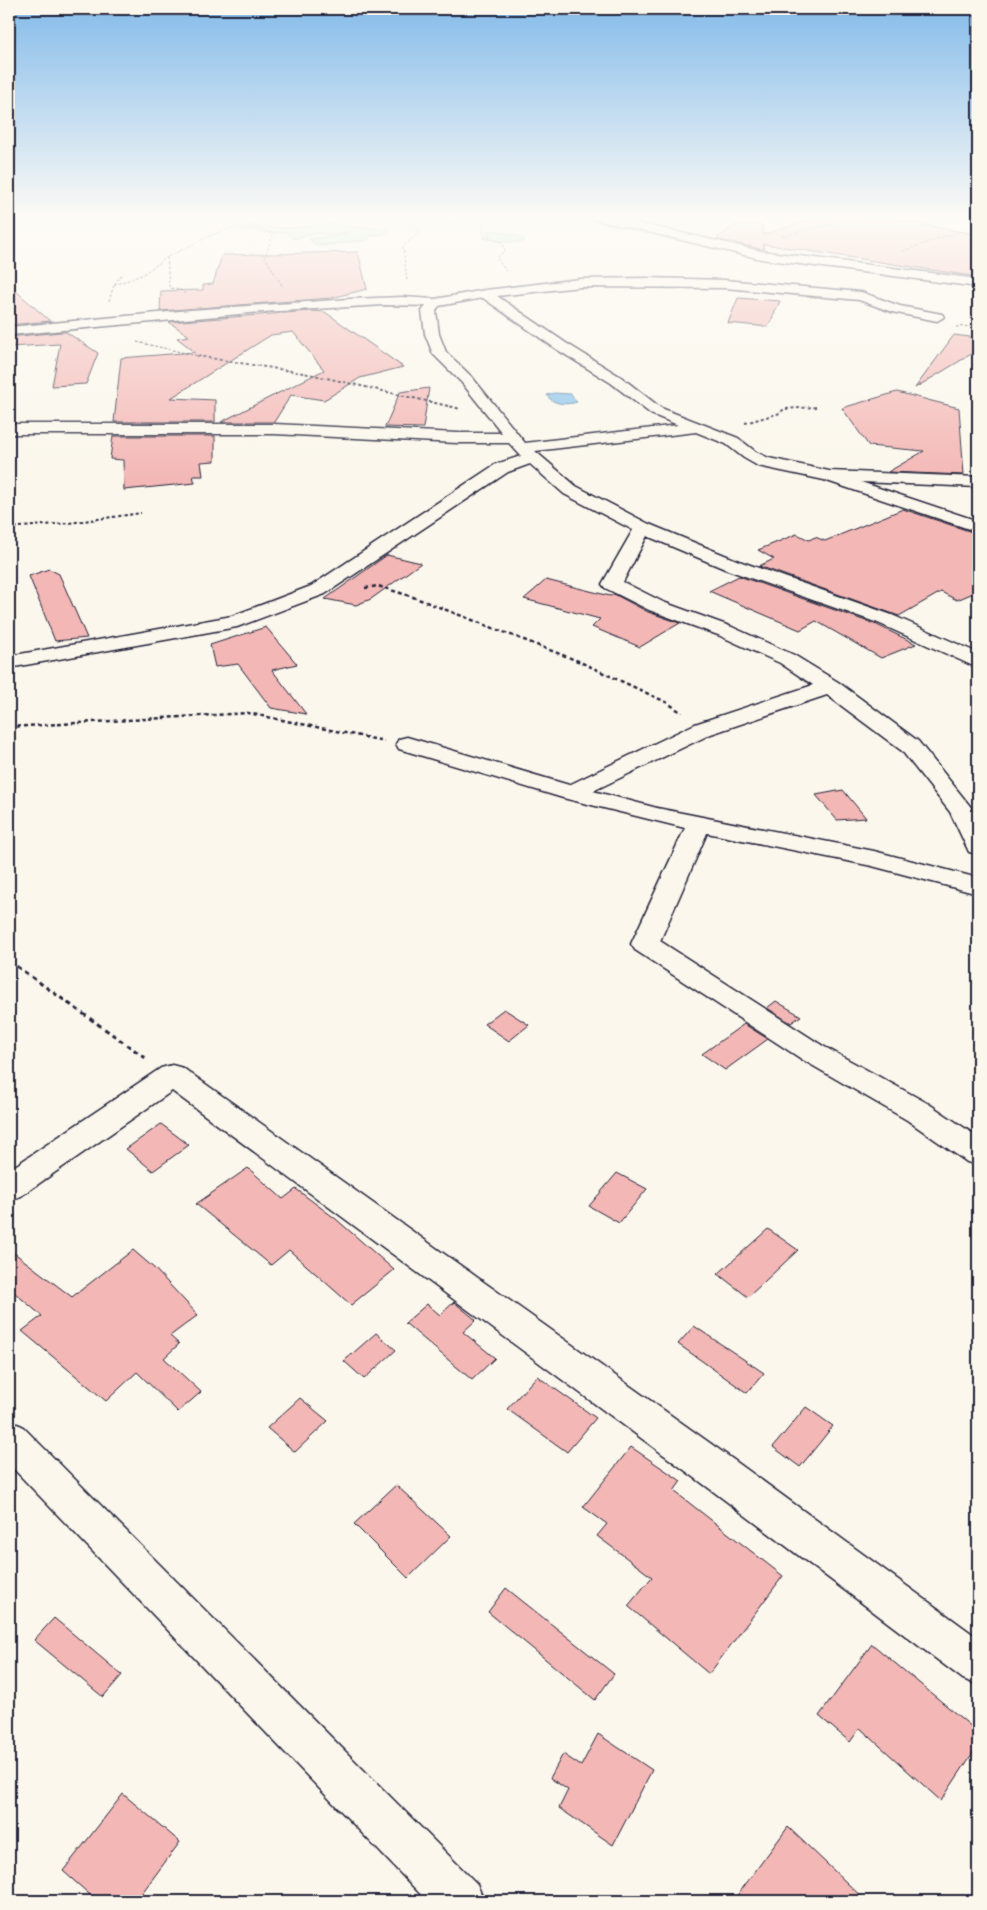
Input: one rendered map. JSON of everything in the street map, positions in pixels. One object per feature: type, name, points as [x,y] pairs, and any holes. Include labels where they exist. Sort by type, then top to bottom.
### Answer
[{"type":"street","points":[[9,331],[184,314],[318,305]]},
{"type":"street","points":[[433,305],[429,311],[432,334],[440,354],[467,380],[522,448],[570,490],[643,528],[732,565],[885,619],[978,661]]},
{"type":"street","points":[[501,305],[561,346],[616,380],[656,411],[732,441],[764,462],[829,476],[978,482]]},
{"type":"street","points":[[890,305],[896,309],[937,317]]},
{"type":"street","points":[[9,429],[274,429],[457,438],[522,448],[704,430]]},
{"type":"street","points":[[9,662],[237,621],[318,590],[502,468],[522,448]]},
{"type":"street","points":[[829,476],[836,480],[978,527]]},
{"type":"street","points":[[643,528],[612,584],[656,606],[725,631],[787,659],[830,687],[910,746],[962,811],[978,847]]},
{"type":"street","points":[[571,793],[703,729],[830,687]]},
{"type":"street","points":[[407,744],[571,793],[699,824],[874,859],[978,886]]},
{"type":"street","points":[[699,824],[645,944],[813,1053],[918,1112],[978,1154]]},
{"type":"street","points":[[9,1186],[172,1076],[724,1476],[978,1664]]},
{"type":"street","points":[[9,1438],[460,1901]]},
{"type":"path","points":[[107,305],[107,321]]},
{"type":"path","points":[[182,305],[184,314]]},
{"type":"path","points":[[136,342],[214,360],[318,376],[413,397],[500,420]]},
{"type":"path","points":[[704,430],[763,419],[780,413],[784,409],[816,407]]},
{"type":"path","points":[[9,528],[69,523],[141,513]]},
{"type":"path","points":[[318,590],[336,594],[378,586],[413,598],[578,661],[668,703],[703,729]]},
{"type":"path","points":[[9,727],[248,713],[303,723],[354,736],[407,744]]},
{"type":"path","points":[[9,961],[172,1076]]},
{"type":"water","points":[[554,393],[571,394],[577,402],[565,404],[553,401],[547,395]]},
{"type":"building","points":[[9,305],[32,305],[50,321],[9,325]]},
{"type":"building","points":[[160,305],[237,305],[160,311]]},
{"type":"building","points":[[735,305],[778,305],[768,327],[728,323]]},
{"type":"building","points":[[311,311],[325,312],[403,367],[360,378],[324,400],[291,395],[274,422],[221,422],[324,370],[293,332],[271,335],[171,398],[215,400],[215,422],[114,422],[121,358],[195,352],[177,338],[189,336],[169,322]]},
{"type":"building","points":[[66,332],[98,353],[86,384],[52,386],[60,344],[9,347],[9,337]]},
{"type":"building","points":[[954,335],[978,338],[978,350],[915,388]]},
{"type":"building","points":[[429,388],[423,428],[385,427],[400,392]]},
{"type":"building","points":[[897,392],[959,408],[964,475],[888,472],[924,451],[869,446],[842,408]]},
{"type":"building","points":[[113,436],[215,436],[215,461],[201,462],[203,476],[193,476],[195,483],[124,490],[123,460],[110,459]]},
{"type":"building","points":[[903,509],[978,534],[978,591],[957,600],[941,592],[899,616],[759,566],[774,559],[758,550],[797,534],[809,540],[815,537],[825,541]]},
{"type":"building","points":[[387,555],[421,563],[371,599],[356,605],[325,599]]},
{"type":"building","points":[[49,569],[59,574],[87,638],[55,641],[29,576]]},
{"type":"building","points":[[739,576],[877,625],[916,644],[881,658],[816,621],[800,630],[709,591]]},
{"type":"building","points":[[546,580],[610,596],[614,594],[648,612],[680,623],[640,647],[592,627],[600,619],[524,599]]},
{"type":"building","points":[[266,627],[297,664],[272,670],[306,714],[271,708],[238,664],[215,667],[210,645]]},
{"type":"building","points":[[843,790],[866,818],[837,820],[816,795]]},
{"type":"building","points":[[776,1001],[801,1016],[791,1023],[767,1008]]},
{"type":"building","points":[[504,1009],[529,1025],[509,1041],[484,1024]]},
{"type":"building","points":[[744,1024],[768,1039],[725,1070],[702,1054]]},
{"type":"building","points":[[161,1124],[189,1145],[153,1171],[126,1149]]},
{"type":"building","points":[[248,1168],[283,1199],[296,1189],[336,1219],[394,1270],[351,1305],[289,1250],[271,1265],[196,1204]]},
{"type":"building","points":[[617,1173],[647,1189],[619,1223],[589,1206]]},
{"type":"building","points":[[768,1229],[798,1250],[748,1297],[718,1274]]},
{"type":"building","points":[[9,1249],[72,1297],[133,1250],[155,1269],[198,1315],[170,1336],[179,1344],[164,1358],[201,1392],[178,1412],[137,1372],[106,1401],[22,1331],[42,1316],[9,1288]]},
{"type":"building","points":[[454,1302],[476,1320],[463,1332],[495,1358],[472,1380],[405,1323],[427,1304],[440,1315]]},
{"type":"building","points":[[694,1326],[764,1373],[747,1393],[678,1344]]},
{"type":"building","points":[[376,1333],[396,1350],[364,1379],[344,1361]]},
{"type":"building","points":[[537,1376],[596,1418],[567,1452],[507,1409]]},
{"type":"building","points":[[300,1398],[328,1421],[295,1452],[267,1428]]},
{"type":"building","points":[[806,1407],[833,1426],[800,1467],[773,1447]]},
{"type":"building","points":[[631,1447],[681,1481],[674,1491],[783,1576],[709,1674],[628,1606],[652,1577],[597,1536],[607,1524],[583,1507]]},
{"type":"building","points":[[396,1485],[451,1536],[408,1578],[354,1524]]},
{"type":"building","points":[[506,1588],[614,1674],[595,1700],[488,1612]]},
{"type":"building","points":[[54,1618],[122,1675],[103,1697],[34,1640]]},
{"type":"building","points":[[872,1644],[978,1732],[978,1745],[941,1801],[860,1728],[850,1742],[819,1716]]},
{"type":"building","points":[[598,1734],[652,1770],[613,1845],[559,1808],[568,1790],[550,1778],[563,1754],[581,1766]]},
{"type":"building","points":[[123,1794],[180,1842],[136,1901],[97,1901],[63,1871]]},
{"type":"building","points":[[788,1827],[866,1901],[733,1901]]}]
